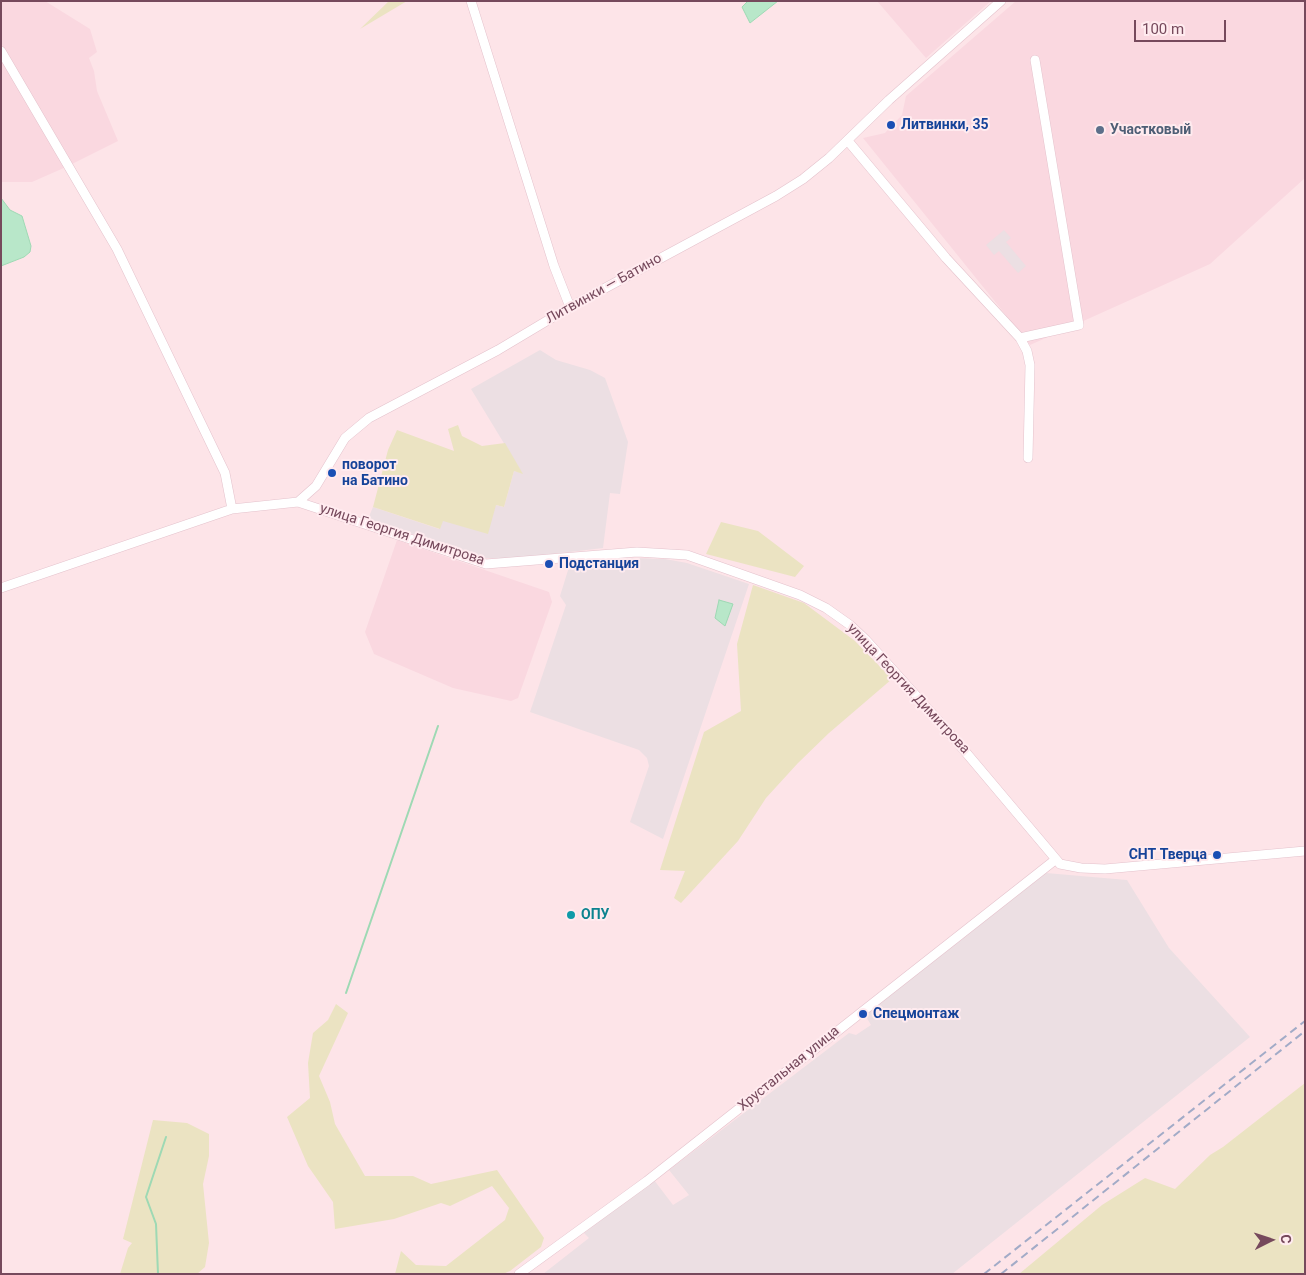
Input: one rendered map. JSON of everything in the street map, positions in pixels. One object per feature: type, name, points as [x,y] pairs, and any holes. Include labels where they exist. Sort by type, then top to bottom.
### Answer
[{"type":"street","points":[[471,1],[554,266],[570,308]]},
{"type":"street","name":"Литвинки — Батино","points":[[298,502],[313,490],[345,438],[363,422],[498,350],[570,308],[783,192],[816,169],[848,141],[915,76],[1001,1]]},
{"type":"street","points":[[1,50],[117,249],[225,474],[232,509]]},
{"type":"street","points":[[1020,338],[1079,325],[1035,60]]},
{"type":"street","points":[[848,141],[946,258],[1020,338],[1027,351],[1030,365],[1028,458]]},
{"type":"street","name":"улица Георгия Димитрова","points":[[1,588],[232,509],[298,502],[475,562],[496,564],[637,552],[665,552],[698,558],[806,598],[838,616],[866,640],[995,787],[1055,860]]},
{"type":"street","points":[[1055,860],[1062,865],[1105,869],[1305,851]]},
{"type":"street","name":"Хрустальная улица","points":[[519,1274],[647,1181],[1055,860]]},
{"type":"shaded area","points":[[1,1],[45,1],[90,29],[97,52],[89,58],[94,71],[97,91],[118,141],[72,164],[1,43]]},
{"type":"shaded area","points":[[389,1],[407,1],[360,29]]},
{"type":"shaded area","points":[[748,1],[778,1],[750,23],[742,7]]},
{"type":"shaded area","points":[[877,1],[991,1],[926,58]]},
{"type":"shaded area","points":[[1016,1],[1305,1],[1305,178],[1210,264],[1030,345],[863,138],[885,133],[902,115],[906,96]]},
{"type":"shaded area","points":[[1,57],[66,167],[32,182],[1,182]]},
{"type":"shaded area","points":[[1,198],[10,210],[22,216],[31,246],[30,252],[24,257],[1,266]]},
{"type":"shaded area","points":[[1004,230],[1011,238],[1006,242],[1026,266],[1018,273],[999,251],[994,255],[986,245]]},
{"type":"shaded area","points":[[540,350],[556,360],[590,370],[605,378],[628,442],[620,494],[610,493],[603,548],[511,559],[483,558],[368,519],[373,507],[439,529],[443,520],[496,505],[504,507],[514,471],[522,473],[471,389]]},
{"type":"shaded area","points":[[458,425],[462,436],[482,446],[505,443],[523,474],[514,471],[504,507],[496,505],[488,534],[443,521],[440,529],[373,507],[388,450],[397,430],[454,451],[448,429]]},
{"type":"shaded area","points":[[721,522],[758,531],[804,566],[795,577],[706,554]]},
{"type":"shaded area","points":[[397,540],[549,592],[552,602],[518,698],[511,701],[453,688],[374,654],[365,632]]},
{"type":"shaded area","points":[[633,558],[665,559],[687,563],[749,584],[663,839],[630,822],[649,766],[647,758],[639,750],[530,712],[566,605],[560,596],[569,567],[576,563]]},
{"type":"shaded area","points":[[753,585],[804,603],[855,641],[892,679],[829,733],[798,763],[766,798],[738,841],[681,903],[674,898],[685,871],[660,870],[704,732],[741,711],[737,644]]},
{"type":"shaded area","points":[[719,600],[733,604],[725,626],[715,618]]},
{"type":"shaded area","points":[[1046,873],[1127,880],[1169,948],[1250,1037],[952,1274],[543,1274],[589,1238],[584,1233],[654,1180],[673,1205],[689,1195],[669,1170],[849,1033],[856,1035],[871,1025],[865,1015]]},
{"type":"shaded area","points":[[336,1004],[348,1013],[319,1076],[330,1102],[335,1124],[365,1176],[413,1176],[431,1184],[497,1170],[544,1238],[541,1247],[510,1271],[503,1274],[395,1274],[401,1251],[416,1265],[446,1266],[505,1220],[509,1208],[492,1186],[450,1206],[441,1203],[394,1219],[335,1229],[333,1202],[308,1166],[287,1117],[310,1098],[308,1063],[313,1033],[328,1020]]},
{"type":"shaded area","points":[[1305,1083],[1305,1274],[1019,1274],[1102,1205],[1145,1178],[1175,1189],[1210,1155]]},
{"type":"shaded area","points":[[153,1120],[187,1123],[209,1134],[209,1156],[203,1184],[209,1243],[205,1267],[197,1274],[120,1274],[128,1248],[132,1243],[123,1239]]},
{"type":"waterway","points":[[346,993],[438,726]]},
{"type":"waterway","points":[[158,1274],[156,1224],[146,1197],[166,1137]]},
{"type":"railway","points":[[984,1274],[1305,1021]]},
{"type":"railway","points":[[1001,1274],[1305,1031]]},
{"type":"place","name":"Литвинки, 35","points":[[891,125]]},
{"type":"place","name":"Участковый","points":[[1100,130]]},
{"type":"place","name":"поворот на Батино","points":[[332,473]]},
{"type":"place","name":"Подстанция","points":[[549,564]]},
{"type":"place","name":"СНТ Тверца","points":[[1217,855]]},
{"type":"place","name":"ОПУ","points":[[571,915]]},
{"type":"place","name":"Спецмонтаж","points":[[863,1014]]}]
